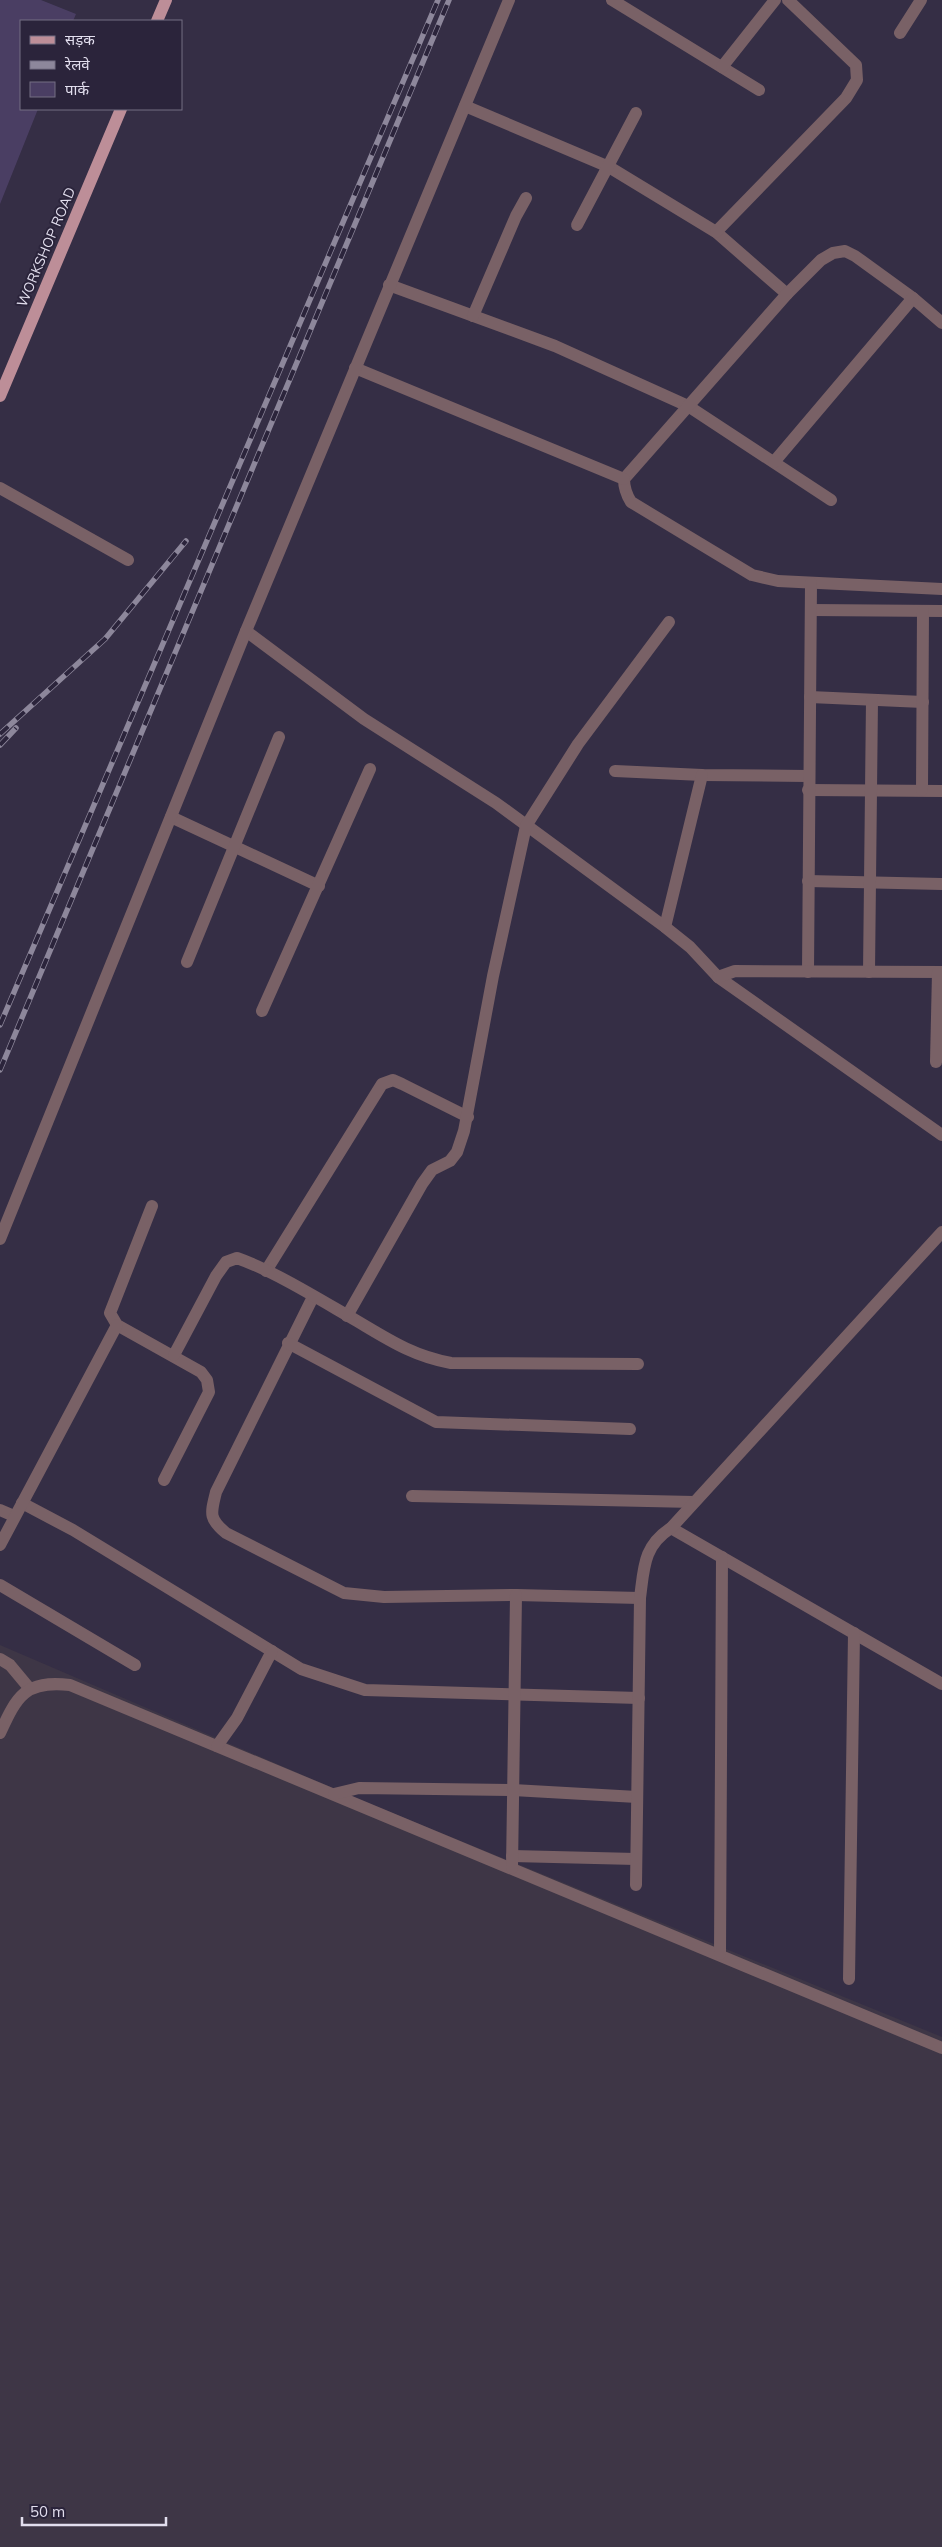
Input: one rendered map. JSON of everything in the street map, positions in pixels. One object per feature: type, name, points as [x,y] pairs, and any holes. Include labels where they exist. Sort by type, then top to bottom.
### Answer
[{"type":"main road","points":[[157,20],[166,0]]},
{"type":"main road","name":"WORKSHOP ROAD","points":[[0,396],[121,110]]},
{"type":"street","points":[[0,1239],[246,631],[509,0]]},
{"type":"street","points":[[612,0],[759,90]]},
{"type":"street","points":[[722,67],[775,0]]},
{"type":"street","points":[[716,232],[846,98],[857,80],[856,65],[788,0]]},
{"type":"street","points":[[900,33],[920,0]]},
{"type":"street","points":[[465,106],[609,167],[716,232],[787,294]]},
{"type":"street","points":[[577,225],[636,113]]},
{"type":"street","points":[[473,316],[516,216],[526,198]]},
{"type":"street","points":[[942,323],[914,298],[846,251],[833,253],[821,260],[787,294],[624,479],[626,494],[630,502],[752,575],[778,581],[942,589]]},
{"type":"street","points":[[389,285],[555,346],[688,406],[831,500]]},
{"type":"street","points":[[774,462],[914,298]]},
{"type":"street","points":[[355,368],[624,479]]},
{"type":"street","points":[[0,488],[128,560]]},
{"type":"street","points":[[808,972],[808,776],[812,583]]},
{"type":"street","points":[[811,610],[942,611]]},
{"type":"street","points":[[922,790],[923,611]]},
{"type":"street","points":[[348,1316],[422,1184],[432,1170],[450,1161],[457,1152],[468,1117],[493,976],[526,826],[578,744],[669,622]]},
{"type":"street","points":[[246,631],[364,719],[496,803],[665,927],[690,947],[718,977],[942,1135]]},
{"type":"street","points":[[810,698],[923,702]]},
{"type":"street","points":[[869,972],[868,883],[872,700]]},
{"type":"street","points":[[187,962],[279,737]]},
{"type":"street","points":[[262,1011],[370,769]]},
{"type":"street","points":[[615,771],[702,775],[808,776]]},
{"type":"street","points":[[665,927],[702,775]]},
{"type":"street","points":[[808,790],[942,790]]},
{"type":"street","points":[[171,817],[235,845],[319,886]]},
{"type":"street","points":[[808,881],[942,884]]},
{"type":"street","points":[[718,977],[735,971],[940,972],[936,1062]]},
{"type":"street","points":[[266,1271],[382,1084],[387,1080],[402,1084],[468,1117]]},
{"type":"street","points":[[152,1206],[112,1303],[110,1313],[117,1325],[174,1355],[201,1372],[207,1380],[209,1392],[164,1480]]},
{"type":"street","points":[[636,1885],[640,1598],[645,1562],[651,1545],[671,1528],[942,1232]]},
{"type":"street","points":[[174,1355],[216,1276],[226,1262],[237,1258],[266,1271],[406,1350],[426,1358],[451,1363],[638,1364]]},
{"type":"street","points":[[313,1297],[288,1343],[216,1492],[211,1514],[215,1524],[226,1533],[344,1593],[384,1597],[516,1595],[640,1598]]},
{"type":"street","points":[[0,1545],[117,1325]]},
{"type":"street","points":[[288,1343],[436,1422],[630,1429]]},
{"type":"street","points":[[412,1496],[694,1502]]},
{"type":"street","points":[[22,1503],[81,1535],[301,1669],[365,1690],[639,1698]]},
{"type":"street","points":[[0,1510],[14,1516]]},
{"type":"street","points":[[671,1528],[942,1684]]},
{"type":"street","points":[[720,1954],[722,1557]]},
{"type":"street","points":[[0,1585],[135,1665]]},
{"type":"street","points":[[512,1862],[516,1595]]},
{"type":"street","points":[[849,1979],[854,1633]]},
{"type":"street","points":[[217,1746],[237,1718],[272,1650]]},
{"type":"street","points":[[0,1659],[10,1665],[30,1689]]},
{"type":"street","points":[[0,1734],[13,1705],[22,1694],[30,1689],[54,1683],[70,1685],[334,1794],[512,1862],[720,1954],[942,2048]]},
{"type":"street","points":[[334,1794],[359,1788],[513,1790],[637,1797]]},
{"type":"street","points":[[512,1862],[636,1860]]},
{"type":"shaded area","points":[[0,1645],[368,1803],[942,2037],[942,2547],[0,2547]]},
{"type":"green space","points":[[0,0],[41,0],[76,14],[73,20],[20,20],[20,110],[38,110],[0,204]]},
{"type":"railway","points":[[0,1025],[438,0]]},
{"type":"railway","points":[[0,1070],[449,0]]},
{"type":"railway","points":[[0,734],[105,639],[186,541]]},
{"type":"railway","points":[[0,745],[16,728]]}]
